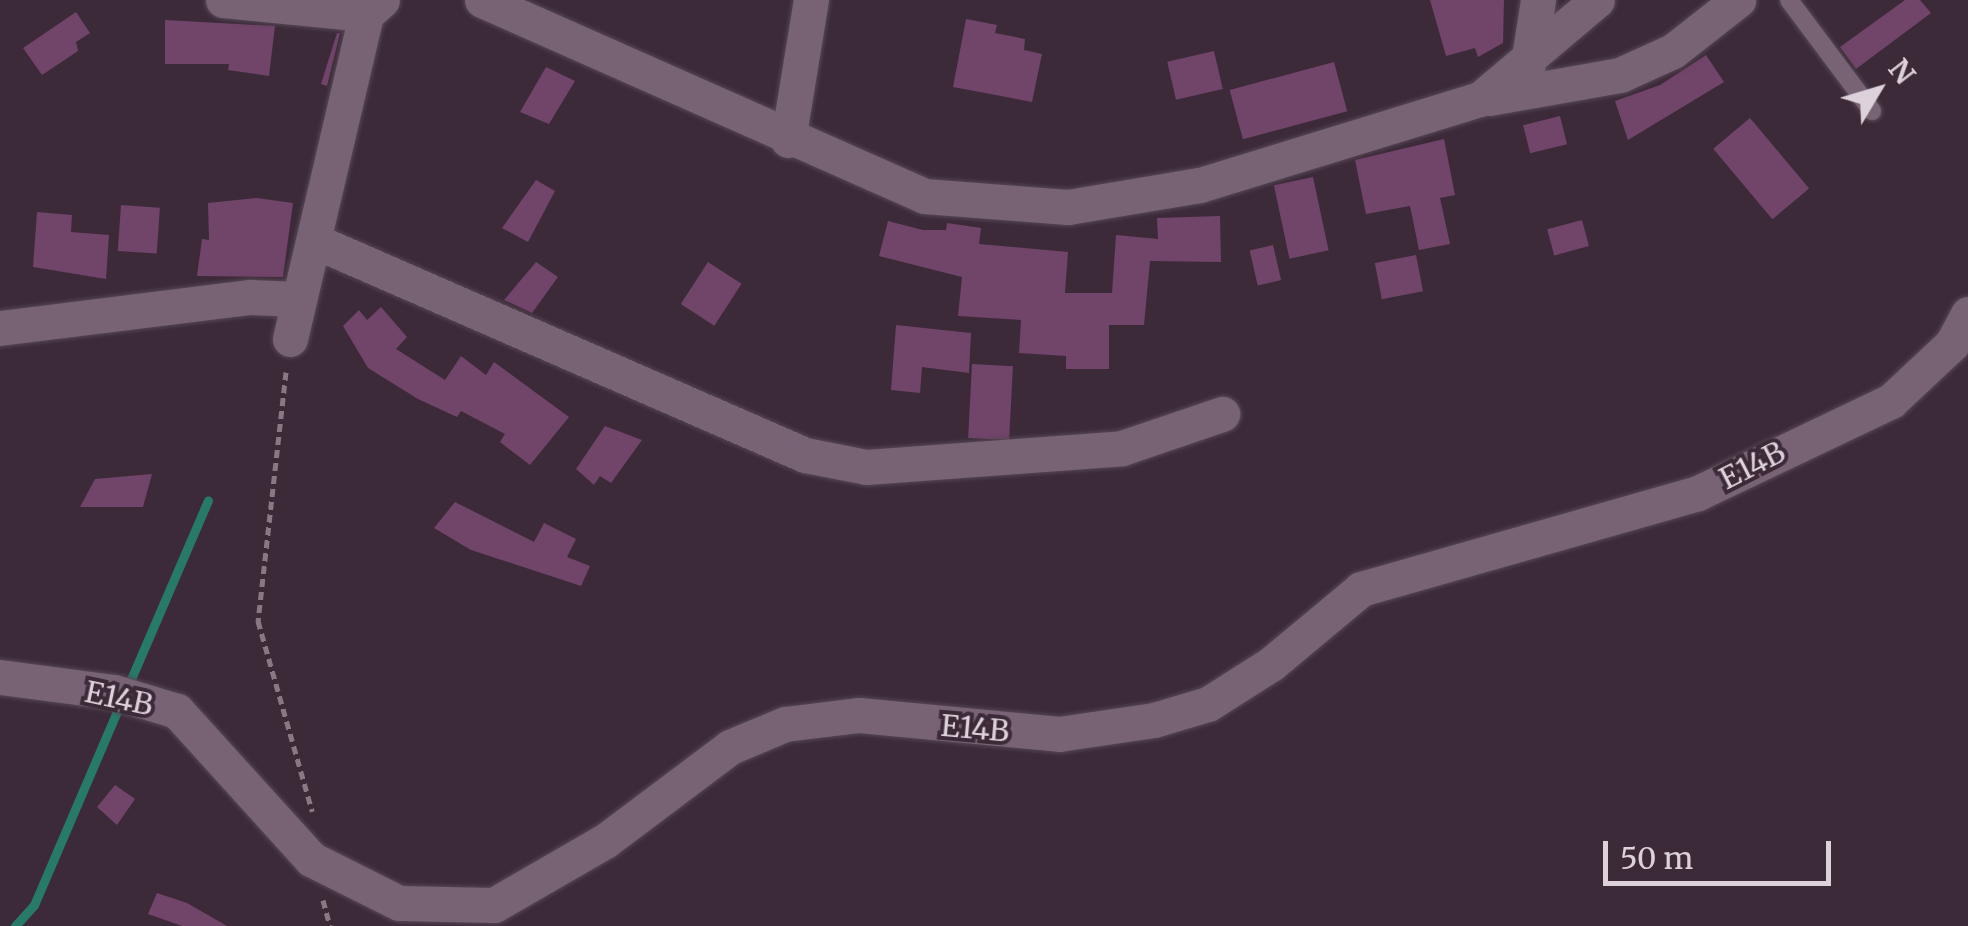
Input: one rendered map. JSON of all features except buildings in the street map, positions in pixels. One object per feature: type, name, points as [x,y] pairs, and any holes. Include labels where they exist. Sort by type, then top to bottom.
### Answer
[{"type":"street","points":[[223,0],[374,7],[290,339]]},
{"type":"street","points":[[482,0],[788,140],[924,196],[1068,207],[1200,185],[1480,99],[1620,76],[1673,51],[1738,0]]},
{"type":"street","points":[[788,140],[812,0]]},
{"type":"street","points":[[1528,64],[1538,0]]},
{"type":"street","points":[[1480,99],[1528,64],[1597,0]]},
{"type":"street","points":[[317,242],[806,455],[866,467],[1122,448],[1222,414]]},
{"type":"street","points":[[0,328],[250,296],[299,299]]},
{"type":"street","name":"E14B","points":[[0,677],[130,697],[177,711],[196,727],[264,812],[326,868],[399,903],[494,905],[605,841],[730,747],[786,724],[859,714],[1059,734],[1154,720],[1208,704],[1271,664],[1361,589],[1698,492],[1891,401],[1952,344],[1968,314]]},
{"type":"lane","points":[[1789,0],[1872,111]]},
{"type":"path","points":[[290,339],[258,621],[326,868]]},
{"type":"waterway","points":[[128,686],[208,500]]},
{"type":"waterway","points":[[15,926],[34,905],[122,700]]}]
